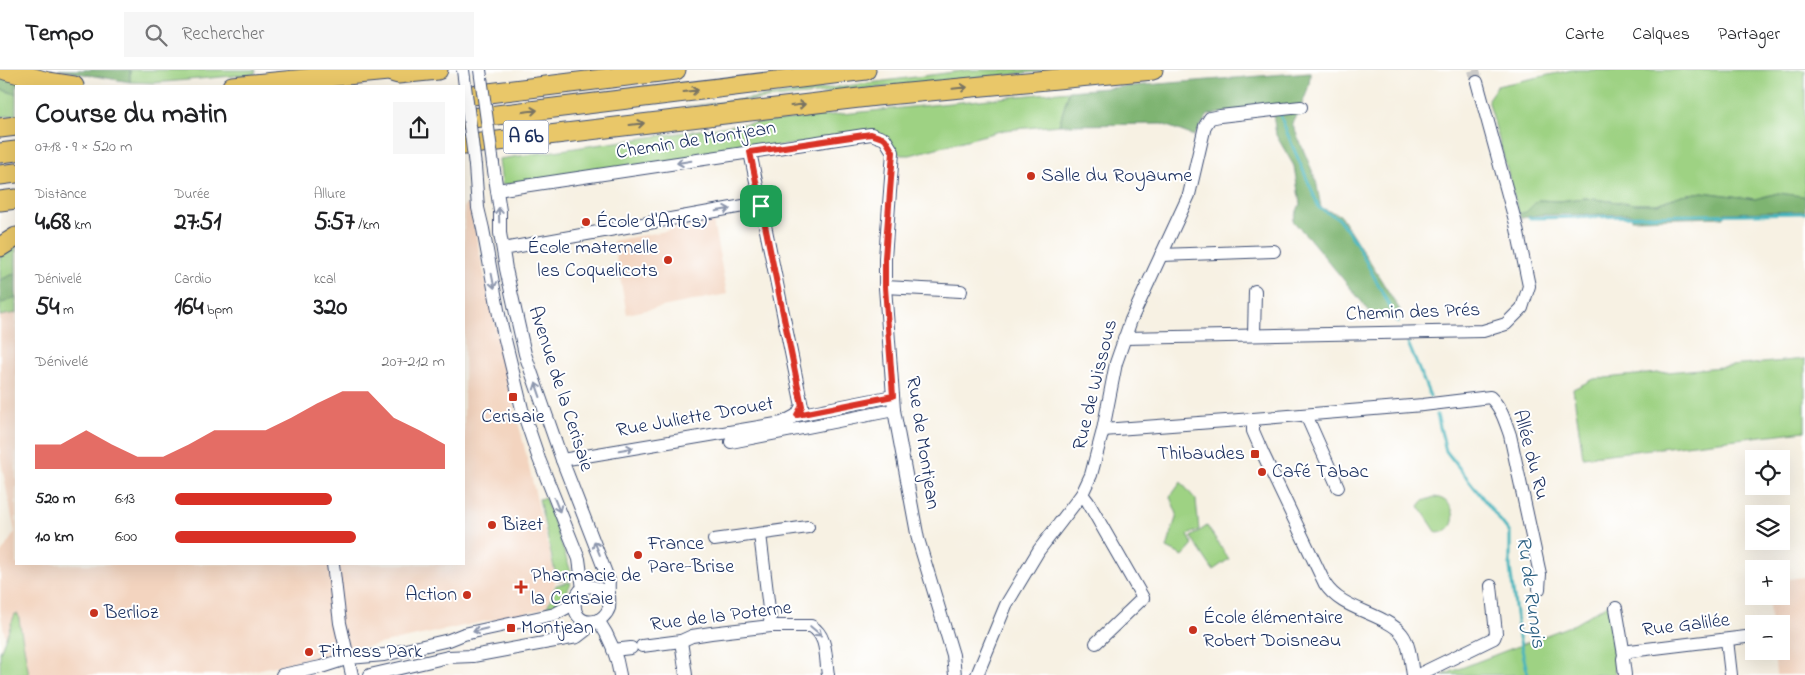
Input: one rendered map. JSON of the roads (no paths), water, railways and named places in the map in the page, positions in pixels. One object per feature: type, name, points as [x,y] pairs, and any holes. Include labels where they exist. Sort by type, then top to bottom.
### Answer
[{"type":"highway","points":[[5,70],[48,82],[68,85]]},
{"type":"highway","points":[[242,85],[388,70],[398,74],[438,70]]},
{"type":"highway","points":[[465,96],[676,70]]},
{"type":"highway","points":[[465,118],[866,70]]},
{"type":"highway","name":"A 6b","points":[[465,146],[876,96],[1154,70]]},
{"type":"highway","points":[[354,85],[389,81],[398,74]]},
{"type":"highway","points":[[0,128],[15,126]]},
{"type":"highway","points":[[0,152],[15,150]]},
{"type":"highway","points":[[0,175],[15,173]]},
{"type":"highway","points":[[0,201],[15,199]]},
{"type":"highway","points":[[0,233],[15,226]]},
{"type":"highway","points":[[0,248],[15,238]]},
{"type":"street","name":"Avenue de la Cerisaie","points":[[463,70],[465,85]]},
{"type":"street","name":"Avenue de la Cerisaie","points":[[480,70],[497,190],[503,249],[526,354],[561,456],[609,581],[608,595]]},
{"type":"street","name":"Chemin des Prés","points":[[1124,338],[1483,331],[1506,324],[1522,308],[1529,286],[1516,224],[1477,82]]},
{"type":"street","name":"Avenue de la Cerisaie","points":[[465,86],[475,166],[476,200],[499,315],[522,410],[539,459],[579,559],[582,588]]},
{"type":"street","name":"Rue de Wissous","points":[[977,675],[1006,605],[1039,550],[1082,494],[1091,475],[1103,430],[1116,363],[1124,338],[1130,320],[1189,195],[1205,126],[1210,118],[1301,107]]},
{"type":"street","name":"Chemin de Montjean","points":[[497,190],[871,134],[885,139],[893,152]]},
{"type":"street","points":[[750,152],[802,406],[797,415]]},
{"type":"street","name":"Rue de Montjean","points":[[893,152],[885,258],[885,287],[894,410],[918,539],[954,656],[955,675]]},
{"type":"street","points":[[503,249],[760,204]]},
{"type":"street","points":[[1162,255],[1274,251]]},
{"type":"street","points":[[885,287],[962,290]]},
{"type":"street","points":[[1254,335],[1255,291]]},
{"type":"street","name":"Rue Juliette Drouet","points":[[539,459],[561,456],[578,458],[782,423],[797,415],[893,396]]},
{"type":"street","name":"Allée du Ru","points":[[1103,430],[1306,415],[1490,397],[1495,401],[1502,414],[1510,435],[1540,574],[1539,589]]},
{"type":"street","points":[[731,442],[894,410]]},
{"type":"street","points":[[1306,415],[1338,487]]},
{"type":"street","points":[[1252,419],[1253,431],[1263,454],[1330,592],[1340,600],[1387,622],[1402,633],[1406,640],[1413,675]]},
{"type":"street","points":[[1082,494],[1143,598],[1096,643]]},
{"type":"street","points":[[714,540],[808,527]]},
{"type":"street","points":[[760,534],[771,626]]},
{"type":"street","points":[[334,565],[340,623],[352,675]]},
{"type":"street","points":[[282,675],[321,667],[349,658],[384,655],[449,640],[464,634],[555,614],[566,608],[582,588],[589,586],[596,587],[608,595],[609,608],[605,616],[577,637],[473,656],[448,657],[370,675]]},
{"type":"street","points":[[1418,675],[1494,638],[1496,632],[1491,586]]},
{"type":"street","points":[[574,600],[574,609],[579,616],[585,620],[596,621],[604,628],[620,675]]},
{"type":"street","points":[[1616,608],[1624,655],[1625,675]]},
{"type":"street","name":"Rue de la Poterne","points":[[613,650],[681,641],[692,636],[771,626],[803,625],[811,626],[822,636],[825,644],[828,675]]},
{"type":"street","name":"Rue Galilée","points":[[1624,655],[1630,651],[1745,637]]},
{"type":"street","points":[[1727,640],[1731,675]]},
{"type":"street","points":[[681,641],[686,675]]},
{"type":"waterway","name":"Ru de Rungis","points":[[1280,114],[1319,208],[1338,218],[1355,241],[1398,322]]},
{"type":"waterway","points":[[1529,218],[1805,213]]},
{"type":"waterway","name":"Ru de Rungis","points":[[1408,343],[1430,396]]},
{"type":"waterway","name":"Ru de Rungis","points":[[1437,415],[1446,451],[1510,533],[1510,567],[1519,637],[1528,675]]},
{"type":"tunnel","points":[[1474,70],[1477,82]]},
{"type":"place","name":"Salle du Royaume","points":[[1031,176]]},
{"type":"place","name":"École d'Art(s)","points":[[586,222]]},
{"type":"place","name":"École maternelle les Coquelicots","points":[[668,260]]},
{"type":"place","name":"Cerisaie","points":[[513,397]]},
{"type":"place","name":"Thibaudes","points":[[1255,454]]},
{"type":"place","name":"Café Tabac","points":[[1262,472]]},
{"type":"place","name":"Bizet","points":[[492,525]]},
{"type":"place","name":"France Pare-Brise","points":[[638,555]]},
{"type":"place","name":"Pharmacie de la Cerisaie","points":[[521,587]]},
{"type":"place","name":"Action","points":[[467,595]]},
{"type":"place","name":"Berlioz","points":[[94,613]]},
{"type":"place","name":"Montjean","points":[[511,628]]},
{"type":"place","name":"École élémentaire Robert Doisneau","points":[[1193,630]]},
{"type":"place","name":"Fitness Park","points":[[309,652]]}]
